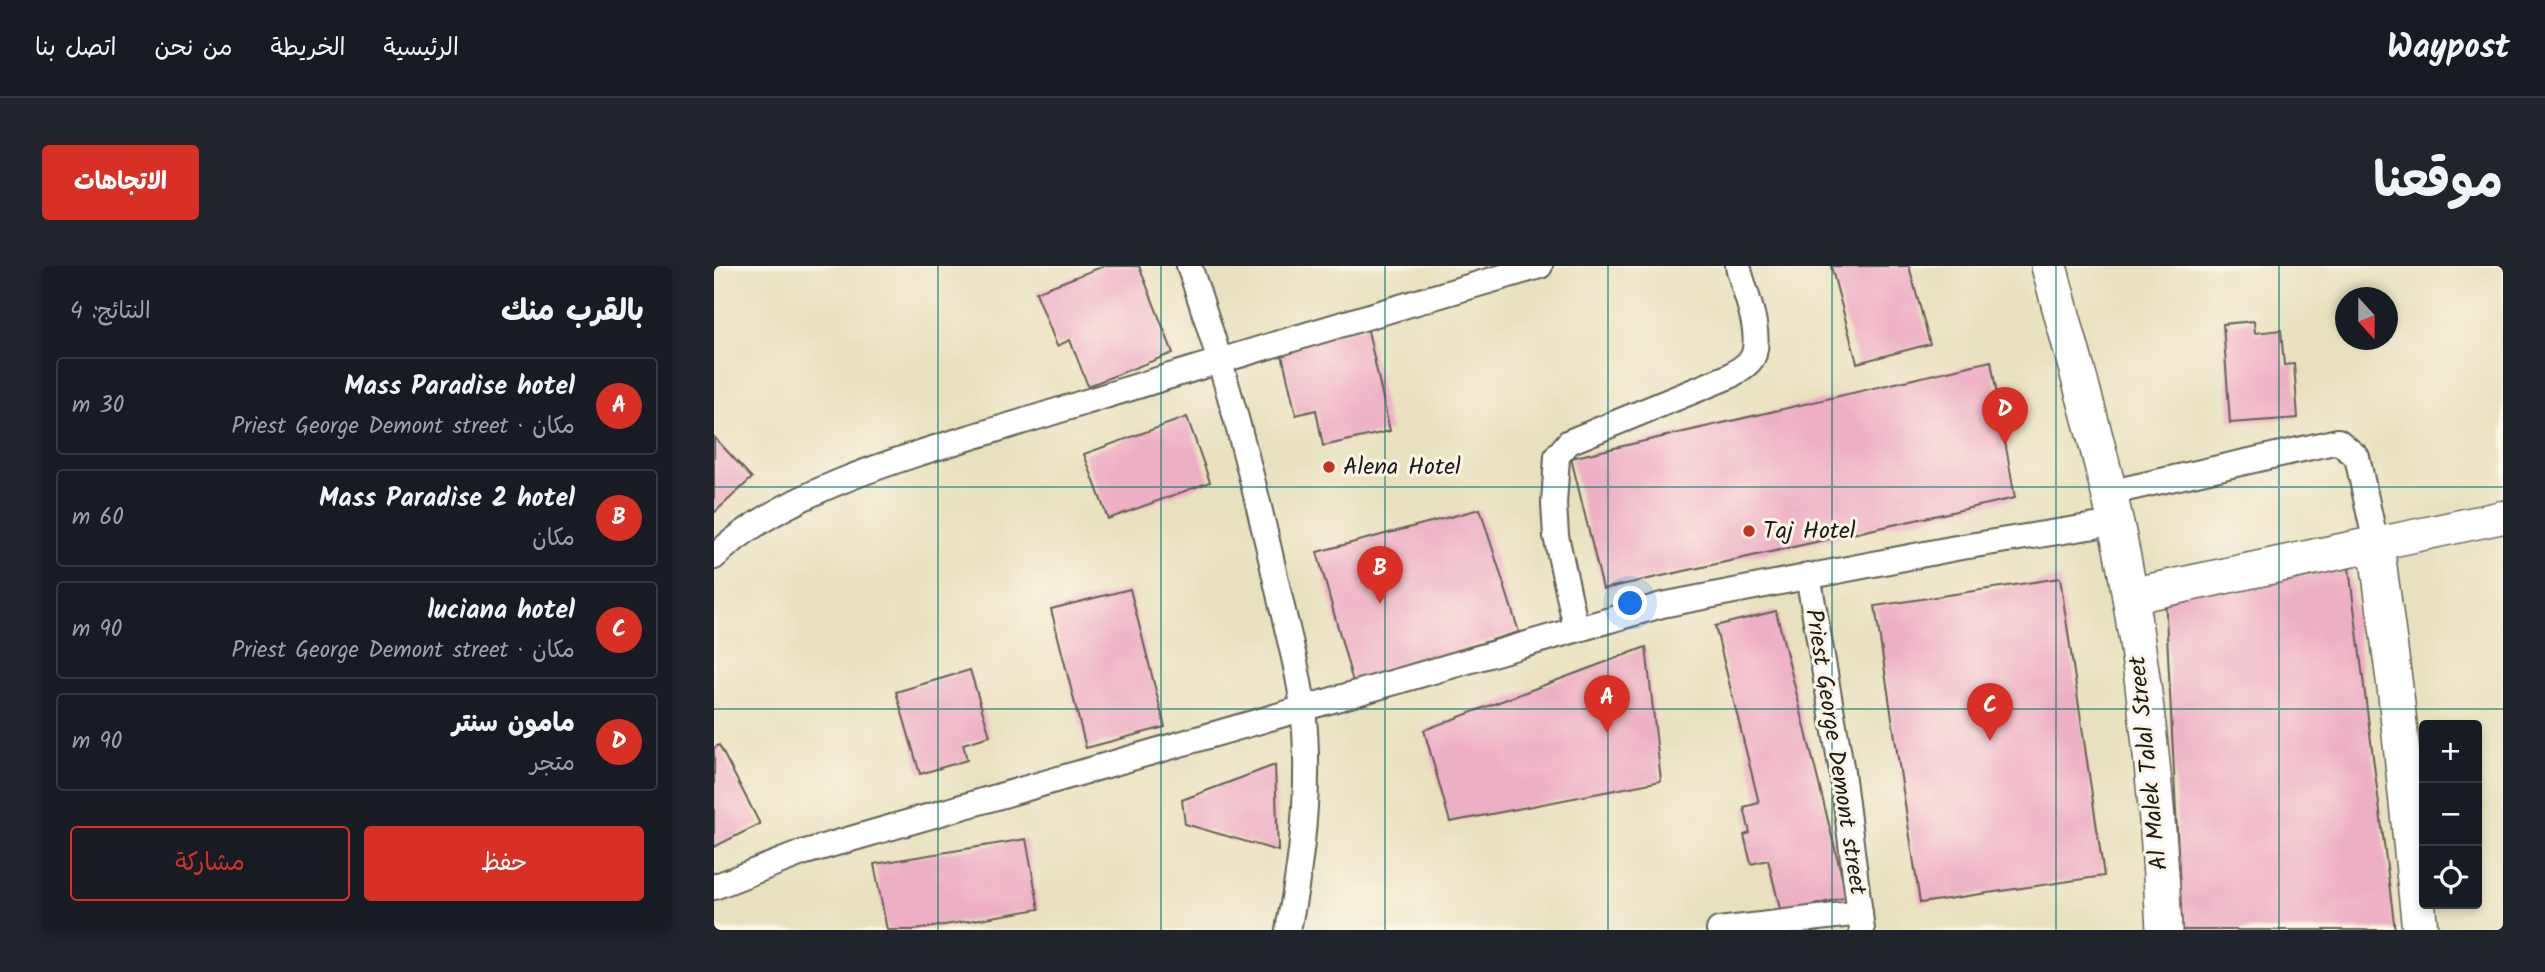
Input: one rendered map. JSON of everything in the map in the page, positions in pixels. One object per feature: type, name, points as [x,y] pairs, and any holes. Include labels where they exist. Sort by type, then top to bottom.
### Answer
[{"type":"main road","name":"Al Malek Talal Street","points":[[2049,266],[2111,508],[2130,596],[2161,861],[2164,930]]},
{"type":"main road","points":[[2130,596],[2376,544],[2396,695],[2420,930]]},
{"type":"street","points":[[1189,266],[1219,360],[1269,550],[1303,706],[1306,769],[1302,841],[1287,930]]},
{"type":"street","points":[[714,557],[731,540],[809,496],[900,460],[1219,360],[1539,266]]},
{"type":"street","points":[[1576,628],[1556,536],[1557,456],[1569,442],[1730,376],[1747,364],[1754,355],[1755,335],[1738,266]]},
{"type":"street","points":[[714,887],[802,853],[1129,761],[1303,706],[1576,628],[1662,605],[2111,508],[2338,441],[2357,457],[2376,544],[2503,517]]},
{"type":"street","name":"Priest George Demont street","points":[[1808,575],[1842,772],[1861,921]]},
{"type":"street","points":[[1720,930],[1861,921]]},
{"type":"building","points":[[1104,266],[1139,266],[1173,353],[1088,386],[1070,340],[1057,346],[1036,292]]},
{"type":"building","points":[[1831,266],[1909,266],[1930,344],[1857,363]]},
{"type":"building","points":[[2254,321],[2255,333],[2281,330],[2284,365],[2294,364],[2298,418],[2230,423],[2223,324]]},
{"type":"building","points":[[1367,326],[1390,431],[1323,446],[1316,410],[1296,415],[1280,346]]},
{"type":"building","points":[[1991,361],[2015,498],[1603,589],[1571,458]]},
{"type":"building","points":[[1187,417],[1210,482],[1108,519],[1084,454]]},
{"type":"building","points":[[714,437],[752,478],[714,513]]},
{"type":"building","points":[[1480,509],[1519,632],[1353,682],[1317,552]]},
{"type":"building","points":[[2349,568],[2395,930],[2182,930],[2165,595]]},
{"type":"building","points":[[2060,578],[2104,876],[1920,903],[1875,606]]},
{"type":"building","points":[[1130,589],[1165,727],[1086,748],[1051,609]]},
{"type":"building","points":[[1776,611],[1847,897],[1781,913],[1768,860],[1751,864],[1744,835],[1750,833],[1744,807],[1759,803],[1715,626]]},
{"type":"building","points":[[1646,647],[1661,781],[1450,822],[1424,730]]},
{"type":"building","points":[[970,670],[990,736],[963,744],[967,760],[920,774],[896,692]]},
{"type":"building","points":[[719,745],[760,824],[714,847],[714,748]]},
{"type":"building","points":[[1275,765],[1278,851],[1185,824],[1182,800]]},
{"type":"building","points":[[1026,839],[1039,909],[915,930],[887,930],[874,864]]},
{"type":"place","name":"مامون سنتر","points":[[2005,445]]},
{"type":"place","name":"Alena Hotel","points":[[1329,467]]},
{"type":"place","name":"Taj Hotel","points":[[1749,531]]},
{"type":"place","name":"Mass Paradise 2 hotel","points":[[1380,604]]},
{"type":"place","name":"Mass Paradise hotel","points":[[1607,733]]},
{"type":"place","name":"luciana hotel","points":[[1990,741]]}]
